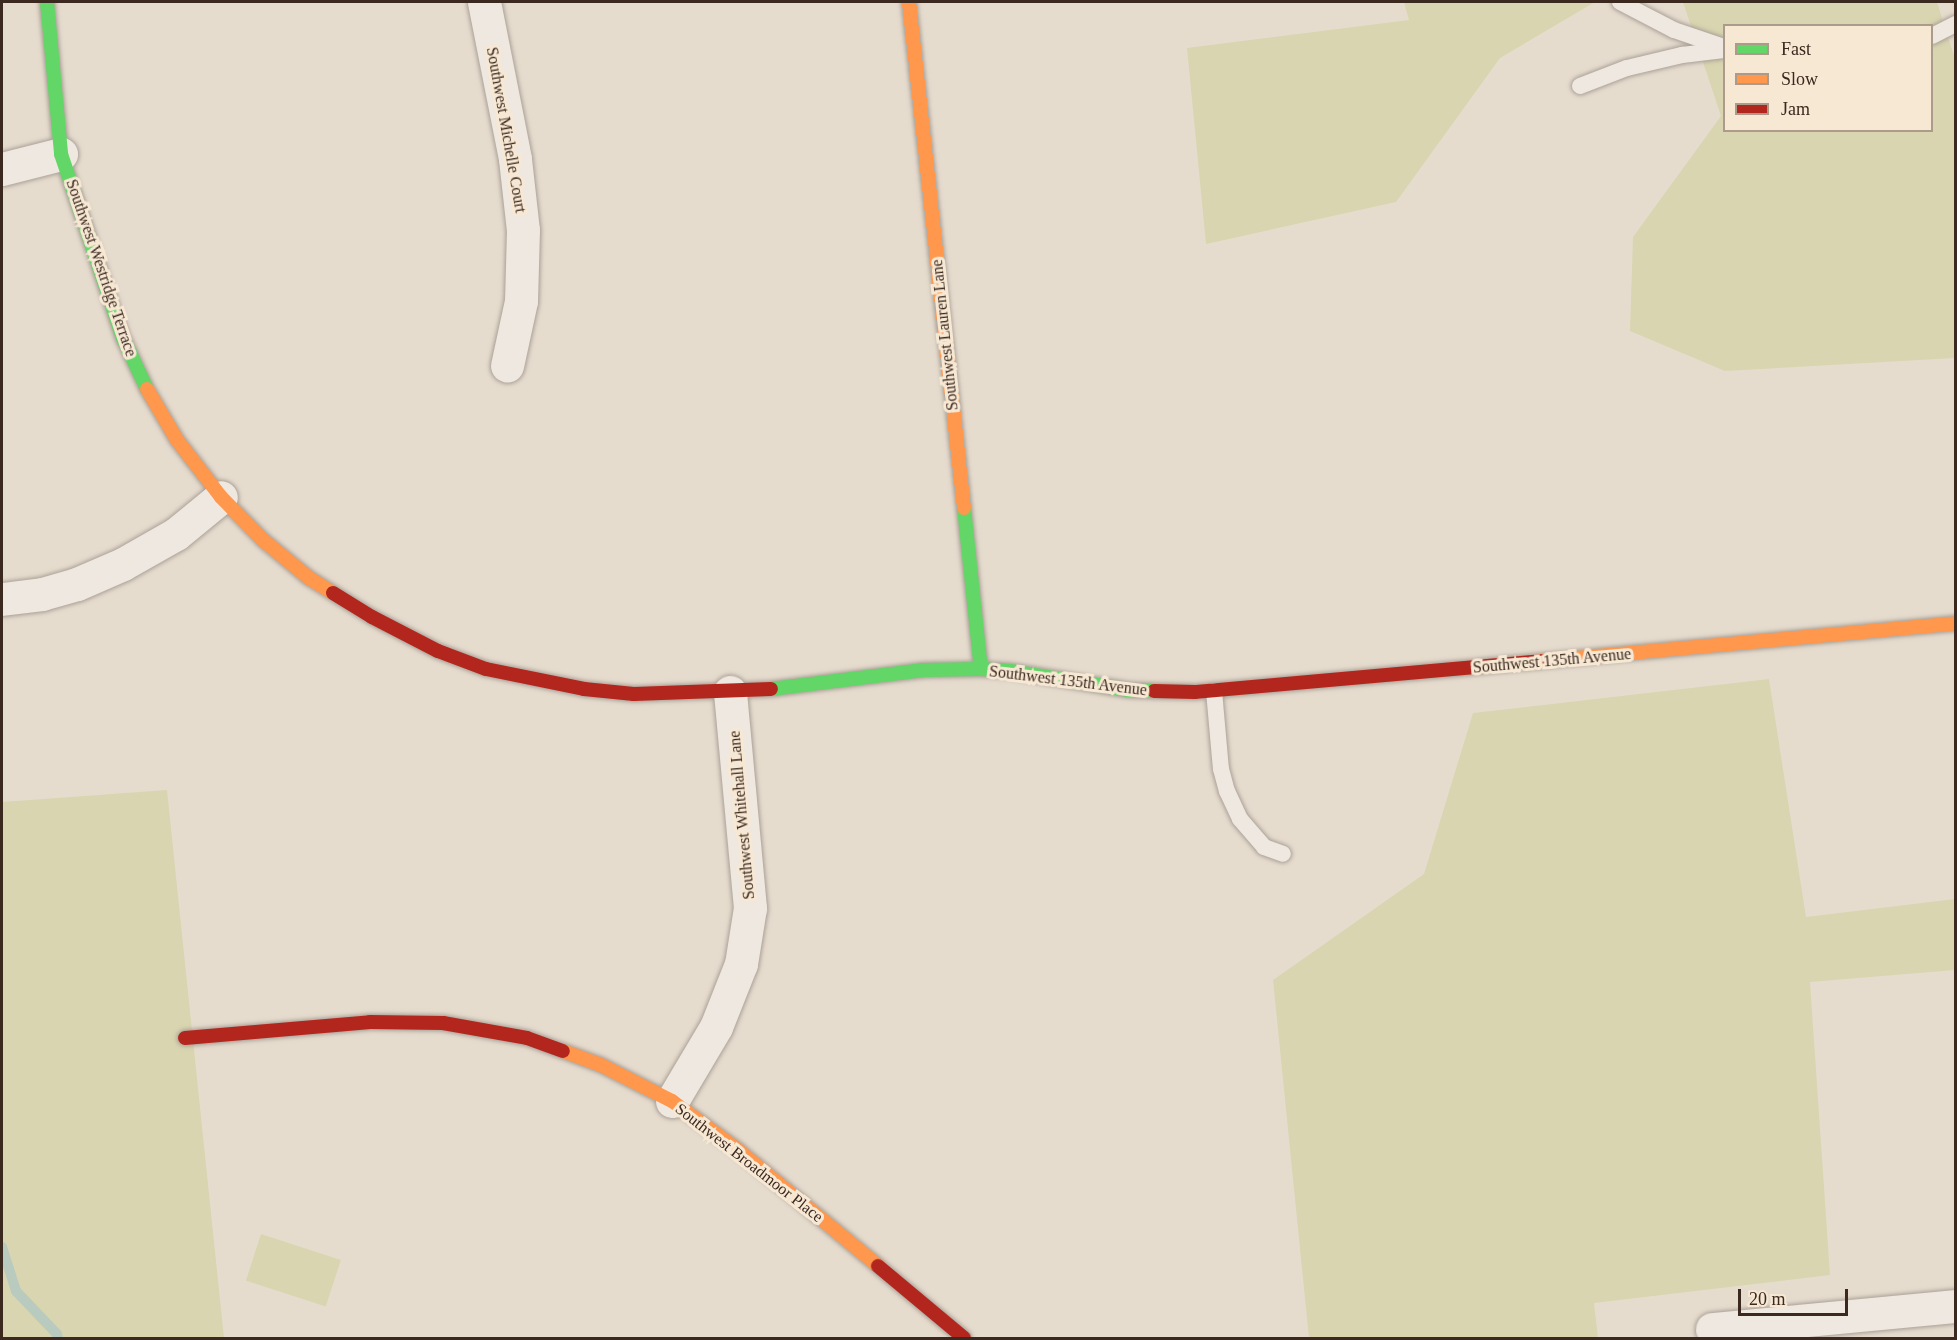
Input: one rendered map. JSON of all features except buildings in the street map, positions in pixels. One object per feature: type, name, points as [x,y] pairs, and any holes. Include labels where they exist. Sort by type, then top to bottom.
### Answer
[{"type":"street","name":"Southwest Westridge Terrace","points":[[47,2],[61,154],[123,338],[147,390],[177,440],[221,497],[263,540],[309,578],[372,617]]},
{"type":"street","name":"Southwest Michelle Court","points":[[484,2],[515,159],[523,230],[521,301],[507,366]]},
{"type":"street","name":"Southwest Lauren Lane","points":[[909,2],[981,669]]},
{"type":"street","points":[[2,169],[61,154]]},
{"type":"street","points":[[2,599],[51,592],[77,584],[123,564],[176,534],[221,497]]},
{"type":"street","name":"Southwest 135th Avenue","points":[[372,617],[438,651],[486,669],[534,680],[634,694],[777,689],[924,670],[981,669],[1128,690],[1214,691],[1956,623]]},
{"type":"street","name":"Southwest Whitehall Lane","points":[[672,1101],[716,1027],[741,964],[750,908],[730,692]]},
{"type":"street","name":"Southwest Broadmoor Place","points":[[185,1038],[370,1022],[442,1023],[527,1038],[601,1065],[672,1101],[738,1150],[964,1338]]},
{"type":"street","points":[[1712,1329],[1956,1306]]},
{"type":"lane","points":[[1620,2],[1674,30],[1723,48]]},
{"type":"lane","points":[[1933,36],[1956,24]]},
{"type":"lane","points":[[1580,86],[1627,68],[1682,55],[1723,49]]},
{"type":"lane","points":[[1214,691],[1221,769],[1227,791],[1240,819],[1264,847],[1283,854]]},
{"type":"shaded area","points":[[1404,2],[1595,2],[1500,58],[1396,202],[1206,244],[1187,48],[1409,20]]},
{"type":"shaded area","points":[[1683,2],[1937,2],[1955,59],[1955,358],[1725,371],[1630,331],[1633,237],[1721,116]]},
{"type":"shaded area","points":[[1769,679],[1806,917],[1955,899],[1955,970],[1810,982],[1830,1275],[1594,1303],[1598,1338],[1309,1338],[1273,980],[1424,874],[1473,713]]},
{"type":"shaded area","points":[[167,790],[224,1338],[2,1338],[2,802]]},
{"type":"shaded area","points":[[261,1234],[341,1260],[326,1307],[246,1281]]},
{"type":"waterway","points":[[2,1247],[16,1291],[57,1334],[58,1338]]},
{"type":"traffic: fast","points":[[47,2],[61,154],[123,338],[147,389]]},
{"type":"traffic: fast","points":[[964,508],[981,669]]},
{"type":"traffic: fast","points":[[771,689],[924,670],[981,669],[1010,671],[1128,690],[1154,691]]},
{"type":"traffic: slow","points":[[909,2],[964,508]]},
{"type":"traffic: slow","points":[[147,389],[177,440],[221,497],[263,540],[309,578],[333,593]]},
{"type":"traffic: slow","points":[[1542,661],[1956,623]]},
{"type":"traffic: slow","points":[[563,1051],[601,1065],[672,1101],[738,1150],[878,1266]]},
{"type":"traffic: jam","points":[[333,593],[372,617],[438,651],[486,669],[584,689],[634,694],[771,689]]},
{"type":"traffic: jam","points":[[1154,691],[1195,692],[1542,661]]},
{"type":"traffic: jam","points":[[185,1038],[370,1022],[443,1023],[527,1038],[563,1051]]},
{"type":"traffic: jam","points":[[878,1266],[964,1338]]}]
